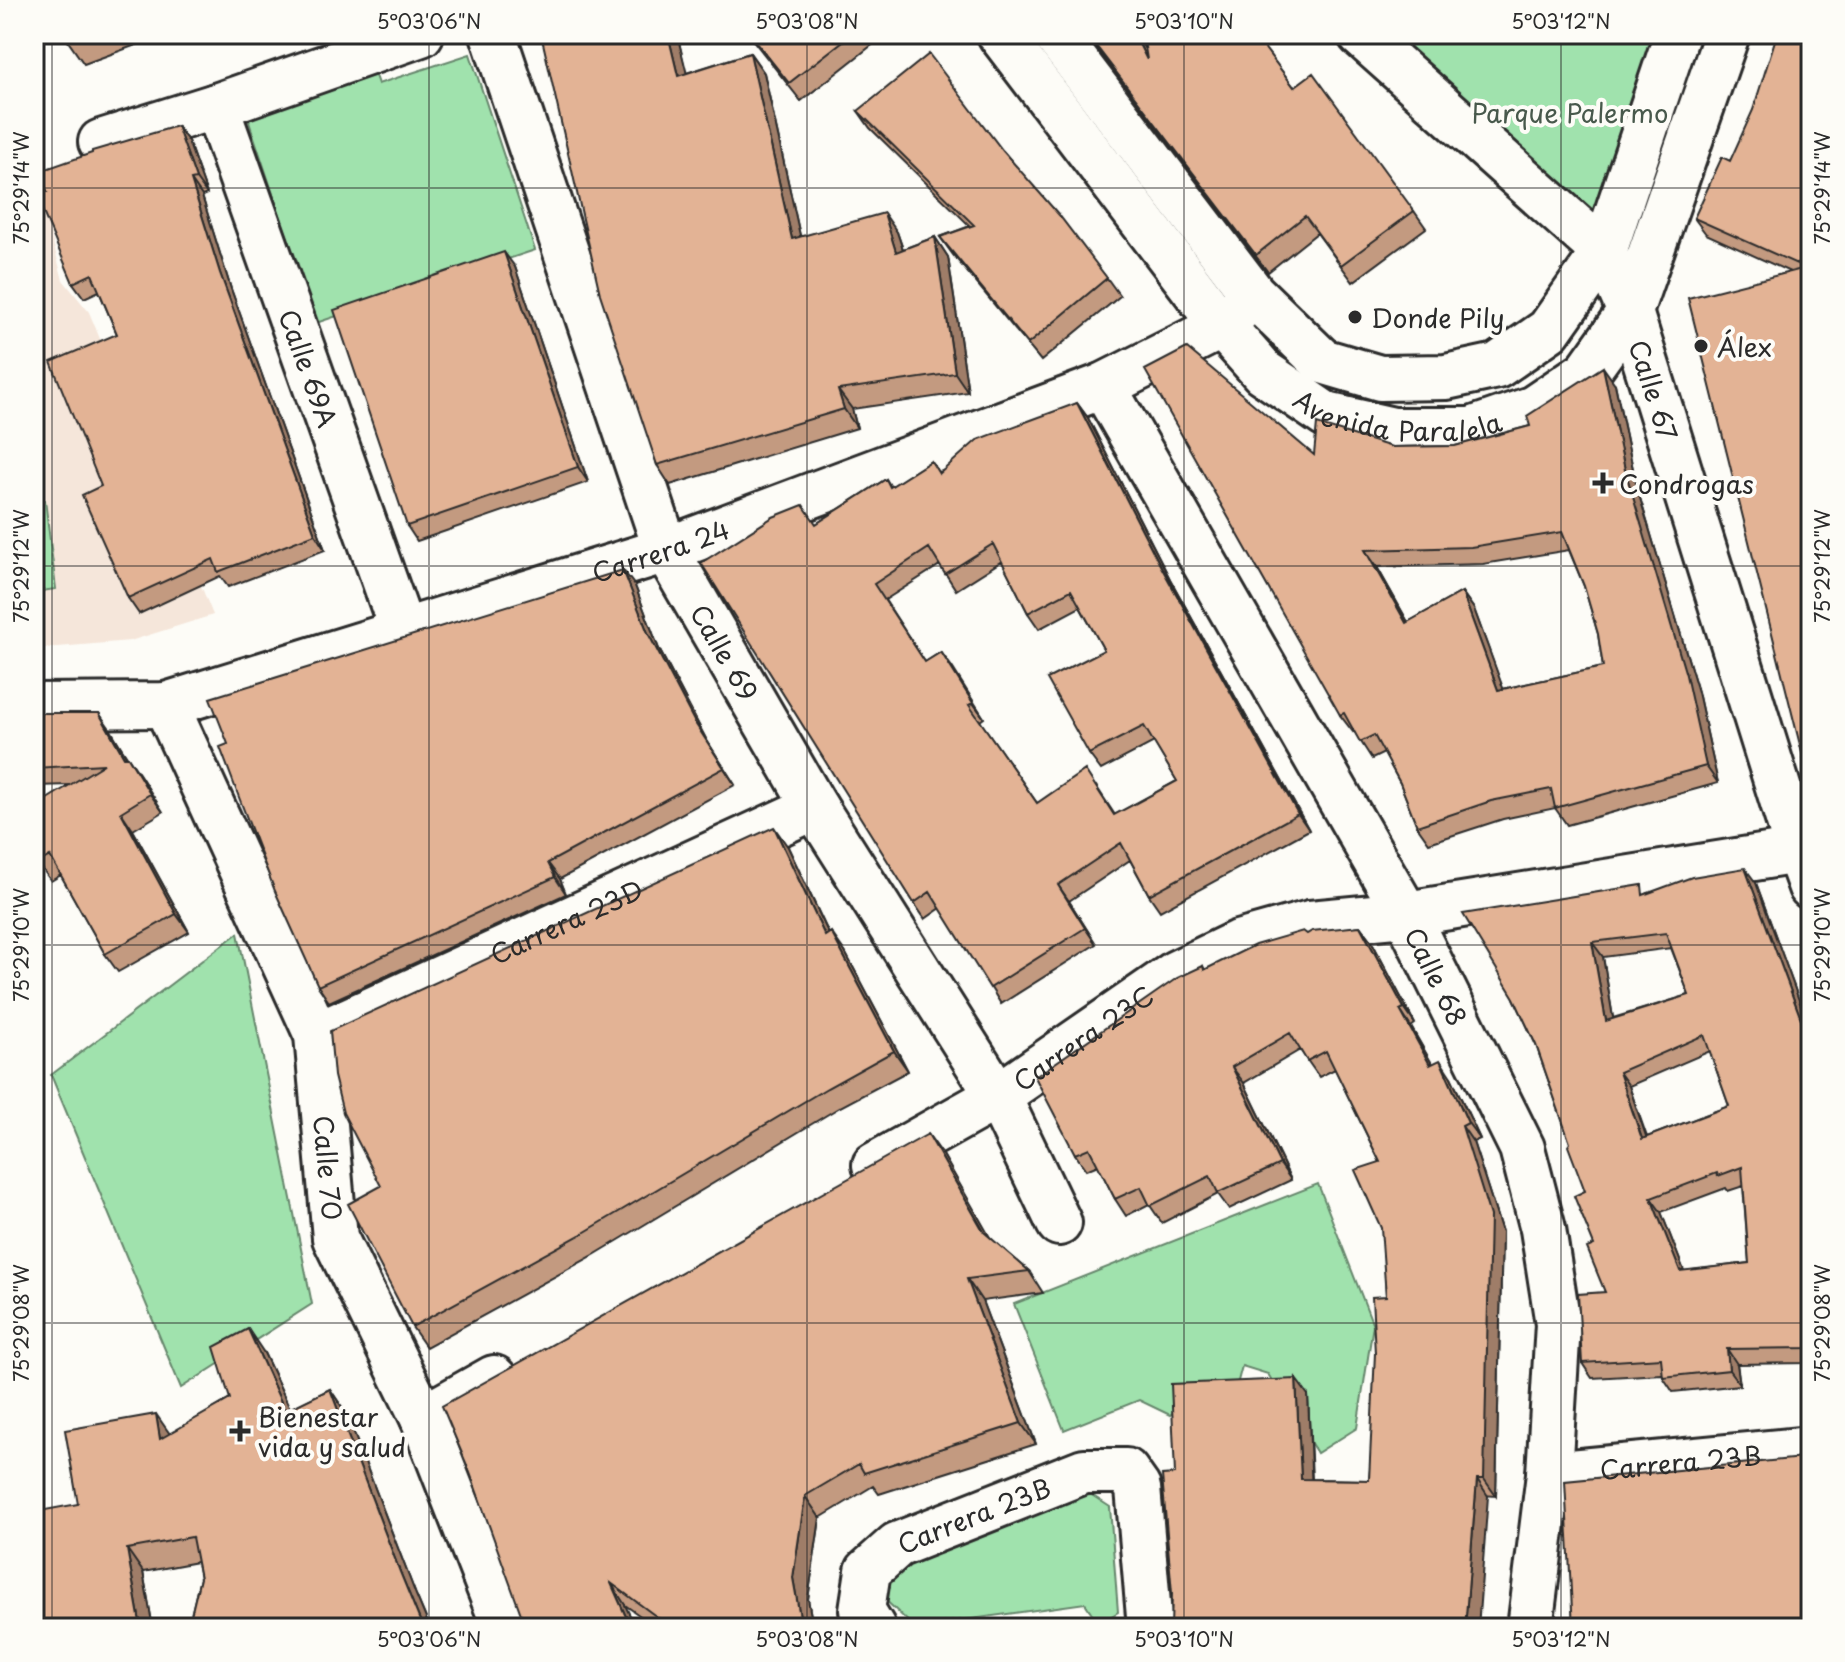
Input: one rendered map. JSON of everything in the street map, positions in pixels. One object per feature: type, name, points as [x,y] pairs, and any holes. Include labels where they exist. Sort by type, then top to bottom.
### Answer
[{"type":"street","points":[[101,142],[216,106],[421,34]]},
{"type":"street","name":"Calle 69","points":[[493,34],[666,550],[815,807],[998,1096],[1059,1223]]},
{"type":"street","name":"Avenida Paralela","points":[[1000,34],[1222,326],[1263,372],[1326,415],[1393,430],[1471,430],[1534,408],[1587,372],[1630,312],[1727,34]]},
{"type":"street","name":"Avenida Paralela","points":[[1055,34],[1253,294],[1322,361],[1380,378],[1446,377],[1497,366],[1549,330],[1604,252],[1677,34]]},
{"type":"street","name":"Calle 67","points":[[1360,34],[1604,252],[1630,312],[1807,863]]},
{"type":"street","name":"Calle 69A","points":[[216,106],[402,630]]},
{"type":"street","name":"Carrera 24","points":[[34,706],[166,705],[666,550],[1103,386],[1222,326],[1253,294]]},
{"type":"street","name":"Calle 68","points":[[1103,386],[1406,914],[1522,1148],[1543,1229],[1558,1324],[1549,1474],[1530,1628]]},
{"type":"street","name":"Calle 70","points":[[166,705],[317,1035],[335,1238],[423,1418],[505,1628]]},
{"type":"street","name":"Carrera 23D","points":[[317,1035],[815,807]]},
{"type":"street","name":"Carrera 23C","points":[[847,1180],[998,1096],[1176,973],[1238,943],[1310,923],[1406,914],[1807,863]]},
{"type":"street","points":[[423,1418],[532,1357]]},
{"type":"street","name":"Carrera 23B","points":[[1549,1474],[1811,1449]]},
{"type":"street","name":"Carrera 23B","points":[[867,1619],[868,1571],[897,1545],[1084,1471],[1126,1471],[1138,1488],[1150,1628]]},
{"type":"shaded area","points":[[34,154],[43,206],[63,280],[89,312],[213,615],[130,641],[34,649]]},
{"type":"green space","name":"Parque Palermo","points":[[1378,34],[1682,34],[1604,252]]},
{"type":"green space","points":[[367,53],[378,84],[470,54],[535,250],[316,323],[240,95]]},
{"type":"green space","points":[[45,500],[56,589],[34,592],[34,501]]},
{"type":"green space","points":[[238,933],[312,1304],[181,1388],[51,1075]]},
{"type":"green space","points":[[1318,1184],[1373,1325],[1357,1428],[1317,1453],[1268,1374],[1242,1366],[1234,1396],[1203,1388],[1170,1415],[1139,1400],[1064,1430],[1014,1304]]},
{"type":"green space","points":[[1087,1492],[1110,1507],[1118,1612],[1099,1624],[1085,1603],[914,1627],[880,1595],[891,1572]]},
{"type":"building","points":[[541,34],[668,34],[678,76],[750,53],[792,239],[884,213],[896,252],[935,237],[955,373],[838,390],[844,409],[657,465],[600,294]]},
{"type":"building","points":[[750,34],[852,34],[789,83]]},
{"type":"building","points":[[1087,34],[1134,34],[1147,60],[1143,34],[1254,34],[1294,87],[1313,73],[1414,211],[1341,265],[1305,216],[1256,255]]},
{"type":"building","points":[[1777,34],[1811,34],[1811,118],[1805,136],[1811,138],[1811,289],[1807,299],[1811,298],[1811,763],[1805,765],[1688,298],[1806,268],[1694,218],[1722,157],[1730,161],[1753,110]]},
{"type":"building","points":[[929,54],[1003,151],[1059,215],[1107,278],[1028,344],[940,237],[974,225],[858,111]]},
{"type":"building","points":[[177,126],[196,179],[191,180],[220,273],[315,534],[218,572],[213,559],[128,598],[82,495],[101,486],[51,362],[117,334],[92,274],[73,283],[34,191],[47,192],[40,171],[92,151]]},
{"type":"building","points":[[504,252],[578,467],[407,526],[334,310]]},
{"type":"building","points":[[1187,348],[1314,455],[1317,424],[1392,447],[1455,446],[1530,426],[1527,416],[1603,367],[1625,470],[1686,675],[1706,766],[1555,808],[1551,789],[1491,801],[1417,826],[1400,783],[1374,735],[1360,742],[1344,713],[1340,715],[1145,370]],"holes":[[[1562,532],[1584,586],[1598,634],[1603,667],[1498,690],[1462,592],[1406,623],[1365,550],[1471,547]]]},
{"type":"building","points":[[1077,403],[1159,563],[1298,814],[1149,895],[1121,843],[1058,885],[1085,928],[990,988],[930,892],[914,903],[701,563],[773,517],[803,505],[816,524],[886,479],[890,487],[931,461],[939,474],[977,440]],"holes":[[[993,544],[1028,613],[1071,590],[1104,650],[1047,679],[1089,754],[1144,726],[1177,781],[1114,815],[1085,770],[1037,803],[969,705],[973,703],[941,652],[925,662],[874,584],[929,548],[945,574]]]},
{"type":"building","points":[[623,570],[648,633],[695,723],[724,768],[548,863],[555,877],[318,986],[275,891],[220,747],[228,744],[210,698]]},
{"type":"building","points":[[34,713],[99,713],[150,794],[121,812],[176,914],[105,954],[50,856],[38,863],[34,856],[34,807],[104,764],[34,768]]},
{"type":"building","points":[[774,827],[825,936],[831,932],[894,1051],[580,1235],[412,1327],[348,1204],[381,1186],[343,1113],[334,1076],[330,1031]]},
{"type":"building","points":[[1745,868],[1811,1046],[1811,1348],[1727,1349],[1729,1370],[1663,1377],[1661,1358],[1582,1363],[1578,1294],[1605,1292],[1587,1248],[1594,1245],[1574,1196],[1585,1191],[1536,1045],[1514,998],[1463,914],[1642,885],[1643,895],[1692,877]],"holes":[[[1666,933],[1689,995],[1606,1021],[1592,942]],[[1704,1035],[1729,1106],[1642,1139],[1619,1072]],[[1742,1167],[1749,1263],[1680,1271],[1651,1198],[1717,1173],[1718,1176]]]},
{"type":"building","points":[[1360,926],[1404,1008],[1400,1010],[1430,1065],[1440,1060],[1468,1123],[1462,1126],[1490,1216],[1484,1479],[1477,1479],[1465,1628],[1171,1628],[1172,1593],[1162,1475],[1175,1474],[1171,1384],[1296,1379],[1301,1479],[1369,1480],[1375,1353],[1372,1297],[1386,1296],[1381,1228],[1355,1170],[1380,1162],[1326,1051],[1307,1061],[1290,1033],[1232,1067],[1280,1164],[1218,1193],[1210,1176],[1150,1206],[1141,1187],[1115,1199],[1089,1148],[1075,1154],[1035,1077],[1177,978],[1203,966],[1204,970],[1255,945],[1303,931],[1307,934]]},
{"type":"building","points":[[928,1134],[984,1232],[1029,1271],[967,1279],[1021,1423],[864,1473],[859,1464],[805,1496],[793,1578],[802,1628],[672,1628],[611,1583],[631,1628],[526,1628],[469,1470],[442,1406]]},
{"type":"building","points":[[248,1329],[285,1411],[330,1389],[423,1628],[188,1628],[200,1578],[192,1537],[127,1549],[141,1628],[44,1628],[34,1572],[34,1512],[78,1504],[65,1430],[156,1414],[160,1439],[230,1399],[214,1347]]},
{"type":"building","points":[[1811,1454],[1811,1628],[1573,1628],[1565,1481],[1802,1458]]},
{"type":"place","name":"Donde Pily","points":[[1355,317]]},
{"type":"place","name":"Álex","points":[[1701,346]]},
{"type":"place","name":"Condrogas","points":[[1603,483]]},
{"type":"place","name":"Bienestar vida y salud","points":[[240,1431]]}]
